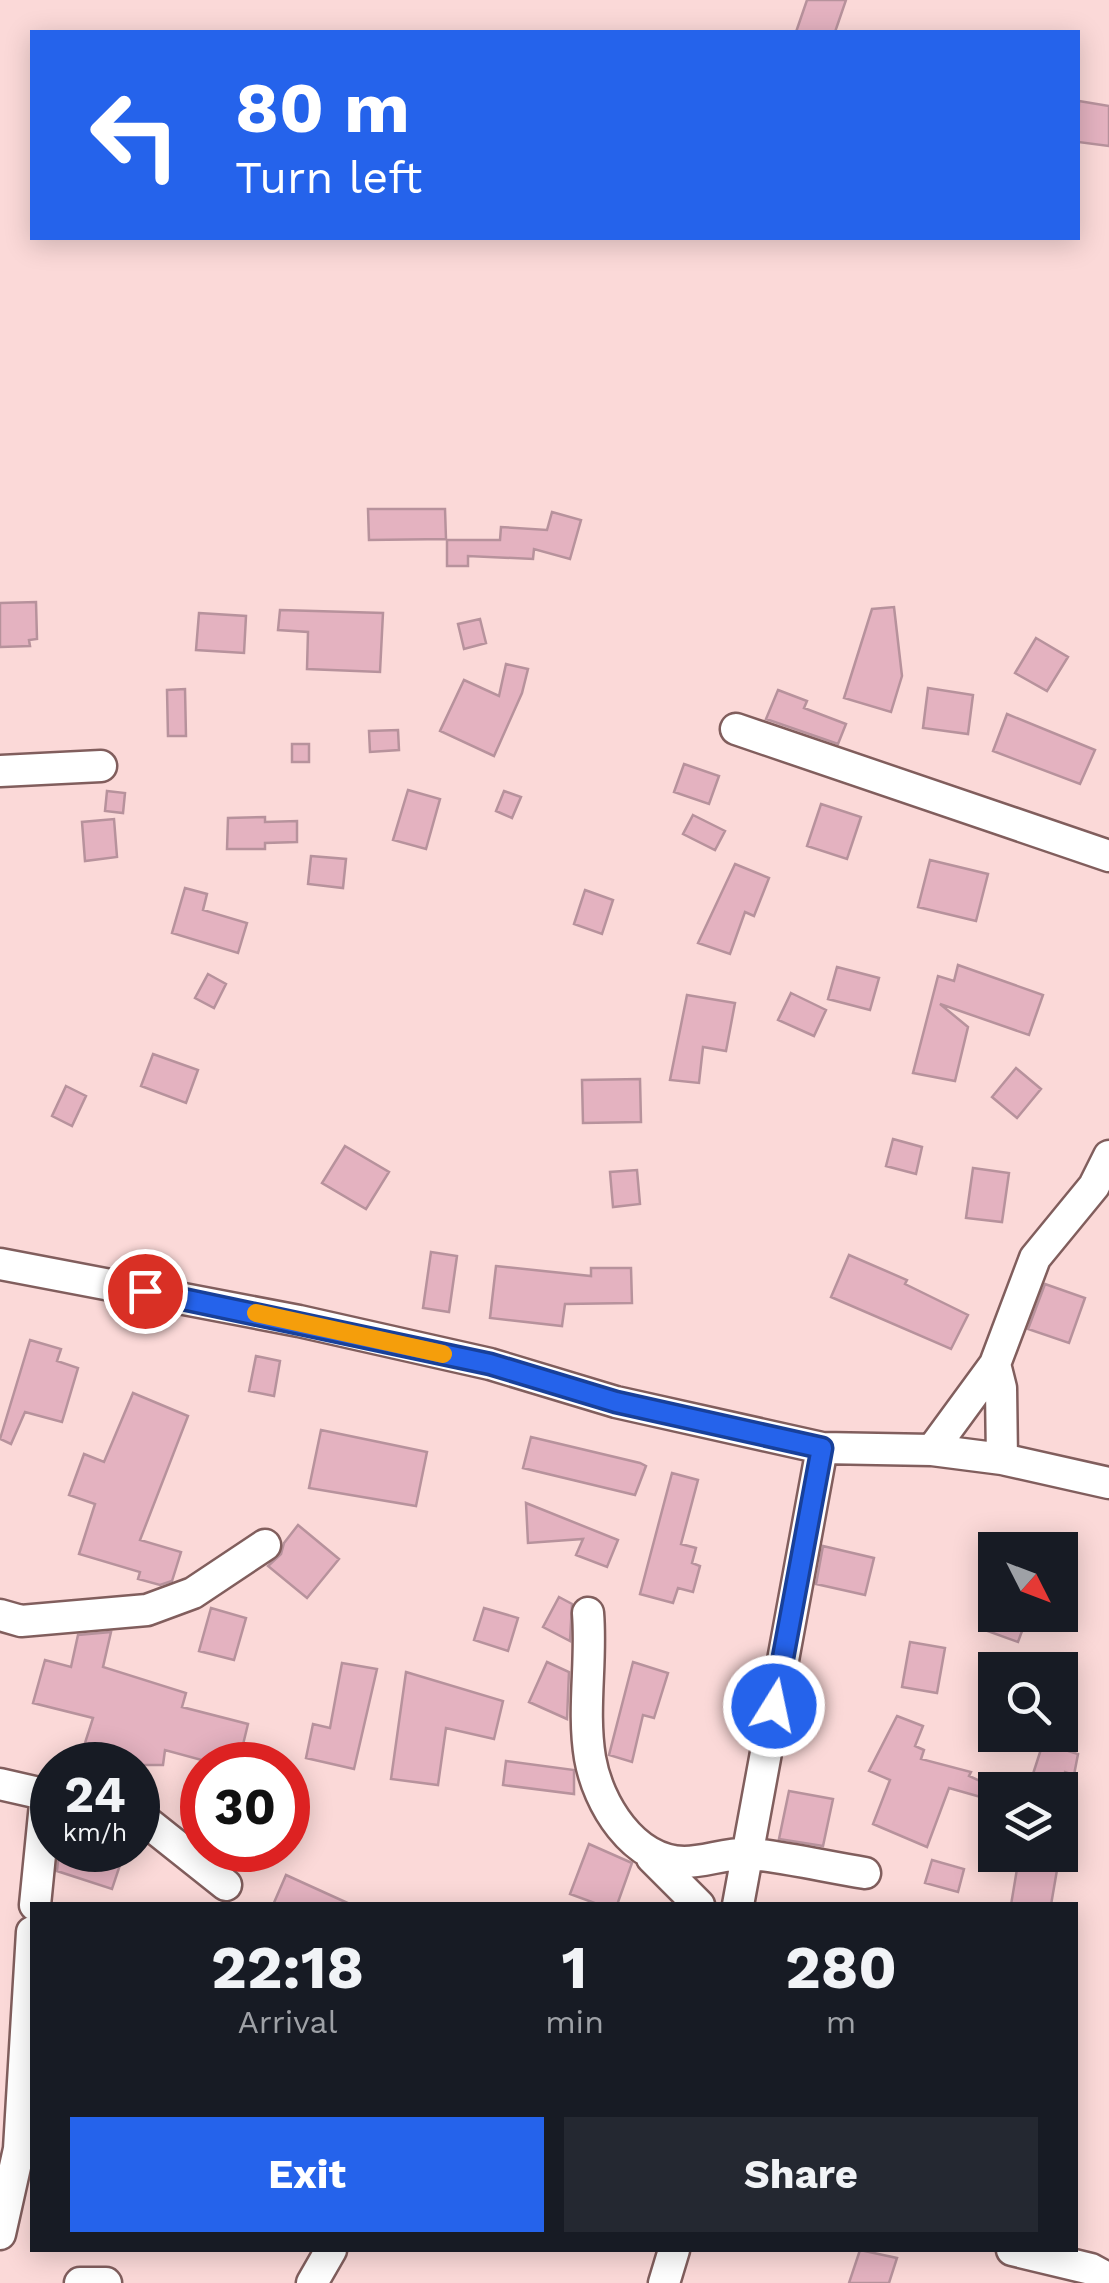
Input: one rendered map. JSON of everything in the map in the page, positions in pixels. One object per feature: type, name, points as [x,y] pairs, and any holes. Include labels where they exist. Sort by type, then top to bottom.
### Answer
[{"type":"street","points":[[736,730],[1109,856]]},
{"type":"street","points":[[0,771],[101,766]]},
{"type":"street","points":[[932,1450],[995,1364],[1035,1258],[1094,1186],[1109,1156]]},
{"type":"street","points":[[2,1272],[394,1343],[490,1364],[616,1402],[822,1448],[932,1450],[1002,1459],[1109,1483]]},
{"type":"street","points":[[995,1364],[1001,1388],[1002,1459]]},
{"type":"street","points":[[739,1902],[822,1448]]},
{"type":"street","points":[[0,1615],[21,1621],[148,1610],[193,1592],[265,1545]]},
{"type":"street","points":[[588,1613],[591,1651],[585,1708],[590,1760],[601,1796],[652,1858],[696,1902]]},
{"type":"street","points":[[0,1784],[30,1791]]},
{"type":"street","points":[[160,1832],[226,1885]]},
{"type":"street","points":[[652,1858],[685,1862],[747,1854],[865,1872]]},
{"type":"street","points":[[35,1902],[39,1872]]},
{"type":"street","points":[[0,2234],[19,2149],[30,1965]]},
{"type":"street","points":[[312,2283],[330,2252]]},
{"type":"street","points":[[664,2283],[673,2252]]},
{"type":"street","points":[[1020,2252],[1090,2269],[1109,2279]]},
{"type":"street","points":[[80,2283],[106,2283]]},
{"type":"building","points":[[807,0],[846,0],[836,30],[797,30]]},
{"type":"building","points":[[1080,101],[1109,106],[1109,146],[1080,142]]},
{"type":"building","points":[[368,509],[445,509],[446,539],[369,540]]},
{"type":"building","points":[[552,512],[581,520],[570,559],[534,549],[533,559],[468,556],[468,566],[447,566],[447,540],[500,540],[501,527],[547,530]]},
{"type":"building","points":[[36,602],[37,639],[29,640],[30,646],[0,647],[0,603]]},
{"type":"building","points":[[894,607],[902,676],[891,712],[844,698],[872,609]]},
{"type":"building","points":[[280,610],[383,613],[380,672],[307,669],[308,632],[278,630]]},
{"type":"building","points":[[199,613],[246,616],[244,653],[196,650]]},
{"type":"building","points":[[480,619],[486,643],[464,649],[458,624]]},
{"type":"building","points":[[1036,638],[1068,657],[1047,691],[1015,673]]},
{"type":"building","points":[[506,664],[528,669],[522,693],[494,756],[440,731],[464,680],[499,696]]},
{"type":"building","points":[[928,688],[973,695],[968,734],[923,728]]},
{"type":"building","points":[[185,689],[186,736],[168,736],[167,690]]},
{"type":"building","points":[[778,690],[807,701],[804,708],[846,724],[838,744],[766,719]]},
{"type":"building","points":[[1007,714],[1095,750],[1080,784],[993,751]]},
{"type":"building","points":[[398,730],[399,750],[370,752],[369,731]]},
{"type":"building","points":[[292,744],[309,744],[309,762],[292,762]]},
{"type":"building","points":[[684,764],[719,776],[709,804],[674,792]]},
{"type":"building","points":[[408,790],[440,799],[426,849],[393,840]]},
{"type":"building","points":[[107,791],[125,793],[123,813],[105,811]]},
{"type":"building","points":[[504,791],[521,797],[512,818],[496,811]]},
{"type":"building","points":[[821,804],[861,817],[847,859],[807,846]]},
{"type":"building","points":[[693,815],[725,831],[715,850],[683,834]]},
{"type":"building","points":[[265,817],[265,822],[297,821],[297,842],[265,843],[265,849],[227,849],[228,818]]},
{"type":"building","points":[[114,819],[117,857],[85,861],[82,822]]},
{"type":"building","points":[[311,856],[346,859],[343,888],[308,884]]},
{"type":"building","points":[[930,860],[988,874],[976,921],[918,907]]},
{"type":"building","points":[[735,864],[769,878],[754,916],[745,912],[730,954],[698,943]]},
{"type":"building","points":[[185,888],[207,894],[203,910],[247,923],[238,953],[172,933]]},
{"type":"building","points":[[585,890],[613,900],[602,934],[574,924]]},
{"type":"building","points":[[958,965],[1043,995],[1029,1035],[940,1004],[968,1027],[955,1081],[913,1073],[938,976],[954,981]]},
{"type":"building","points":[[837,967],[879,978],[870,1010],[828,999]]},
{"type":"building","points":[[208,974],[226,984],[214,1008],[195,998]]},
{"type":"building","points":[[791,993],[826,1010],[814,1036],[778,1020]]},
{"type":"building","points":[[687,995],[735,1003],[726,1051],[703,1047],[699,1083],[670,1080]]},
{"type":"building","points":[[153,1054],[198,1070],[186,1103],[141,1086]]},
{"type":"building","points":[[1016,1068],[1041,1089],[1017,1118],[992,1097]]},
{"type":"building","points":[[640,1079],[641,1122],[583,1123],[582,1080]]},
{"type":"building","points":[[66,1086],[86,1096],[72,1126],[52,1116]]},
{"type":"building","points":[[893,1139],[922,1147],[916,1174],[886,1166]]},
{"type":"building","points":[[345,1146],[389,1172],[366,1209],[322,1183]]},
{"type":"building","points":[[973,1168],[1009,1173],[1002,1222],[966,1218]]},
{"type":"building","points":[[637,1170],[640,1204],[613,1207],[610,1172]]},
{"type":"building","points":[[431,1252],[457,1256],[449,1312],[423,1308]]},
{"type":"building","points":[[849,1255],[907,1280],[905,1284],[968,1315],[951,1349],[831,1297]]},
{"type":"building","points":[[496,1266],[591,1276],[591,1268],[631,1268],[632,1303],[565,1304],[562,1326],[490,1318]]},
{"type":"building","points":[[1045,1284],[1085,1298],[1069,1343],[1028,1329]]},
{"type":"building","points":[[30,1340],[61,1349],[57,1361],[78,1368],[62,1422],[25,1412],[11,1444],[0,1439]]},
{"type":"building","points":[[256,1356],[280,1361],[274,1396],[249,1391]]},
{"type":"building","points":[[133,1393],[188,1416],[140,1540],[181,1552],[172,1581],[160,1585],[138,1579],[140,1572],[79,1554],[95,1504],[69,1495],[84,1454],[104,1462]]},
{"type":"building","points":[[321,1430],[427,1452],[416,1506],[309,1488]]},
{"type":"building","points":[[531,1437],[646,1466],[635,1495],[523,1468]]},
{"type":"building","points":[[672,1473],[698,1480],[681,1544],[696,1548],[692,1563],[700,1566],[693,1592],[678,1588],[673,1603],[640,1594]]},
{"type":"building","points":[[526,1503],[618,1540],[607,1567],[576,1555],[583,1539],[528,1543]]},
{"type":"building","points":[[298,1525],[339,1559],[307,1598],[268,1566],[281,1554]]},
{"type":"building","points":[[823,1546],[874,1558],[865,1595],[816,1584]]},
{"type":"building","points":[[559,1597],[572,1604],[570,1641],[543,1627]]},
{"type":"building","points":[[211,1608],[246,1618],[234,1660],[199,1651]]},
{"type":"building","points":[[484,1608],[518,1618],[508,1651],[474,1640]]},
{"type":"building","points":[[111,1632],[103,1667],[186,1693],[182,1707],[248,1724],[244,1742],[180,1742],[180,1754],[165,1750],[160,1765],[160,1742],[85,1742],[93,1718],[33,1703],[45,1660],[71,1667],[78,1635]]},
{"type":"building","points":[[990,1632],[1022,1632],[1018,1642]]},
{"type":"building","points":[[910,1642],[945,1648],[937,1693],[902,1687]]},
{"type":"building","points":[[547,1662],[569,1672],[567,1719],[529,1702]]},
{"type":"building","points":[[633,1662],[668,1673],[654,1718],[643,1715],[632,1762],[609,1755]]},
{"type":"building","points":[[342,1663],[377,1669],[354,1769],[310,1759],[313,1724],[330,1728]]},
{"type":"building","points":[[406,1672],[503,1701],[494,1739],[446,1728],[438,1785],[391,1779]]},
{"type":"building","points":[[897,1716],[923,1726],[915,1746],[924,1750],[921,1759],[971,1772],[969,1776],[978,1780],[978,1796],[949,1788],[927,1847],[873,1824],[890,1780],[869,1771]]},
{"type":"building","points":[[1040,1752],[1078,1754],[1075,1772],[1034,1772]]},
{"type":"building","points":[[506,1761],[574,1770],[574,1794],[503,1785]]},
{"type":"building","points":[[789,1791],[833,1799],[823,1846],[779,1839]]},
{"type":"building","points":[[589,1844],[632,1863],[618,1902],[592,1902],[570,1894]]},
{"type":"building","points":[[932,1860],[964,1869],[958,1892],[925,1883]]},
{"type":"building","points":[[60,1872],[118,1872],[112,1889]]},
{"type":"building","points":[[1016,1872],[1057,1872],[1052,1902],[1012,1902]]},
{"type":"building","points":[[286,1875],[345,1902],[274,1902]]},
{"type":"building","points":[[859,2252],[897,2258],[889,2283],[849,2283]]},
{"type":"slow traffic","points":[[256,1313],[443,1354]]},
{"type":"route","points":[[145,1291],[490,1364],[616,1402],[822,1448],[774,1706]]}]
